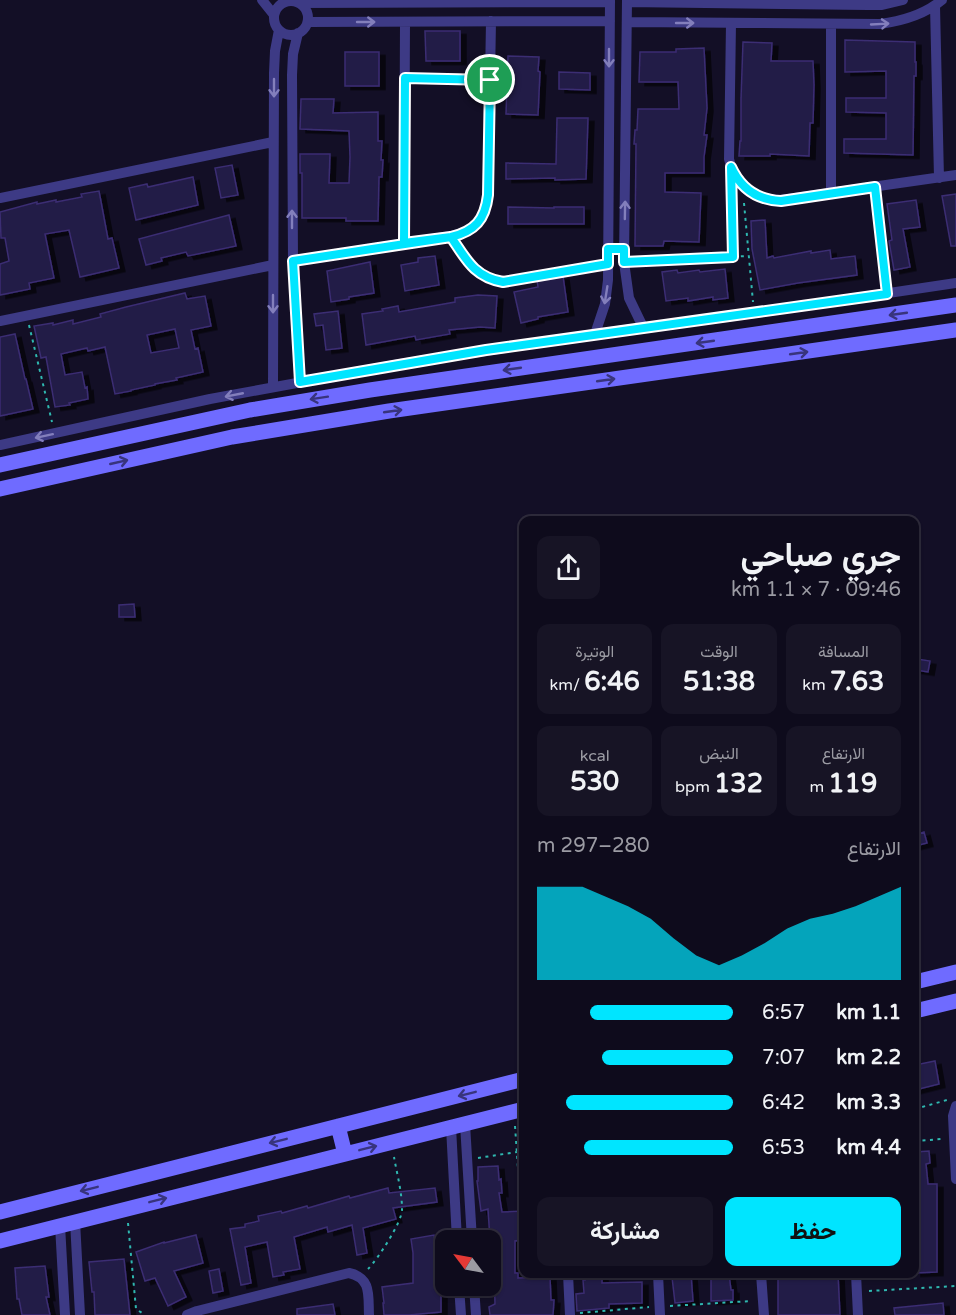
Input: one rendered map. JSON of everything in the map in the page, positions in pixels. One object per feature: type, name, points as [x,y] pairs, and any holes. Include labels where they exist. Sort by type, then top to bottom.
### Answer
[{"type":"street","points":[[262,0],[274,15],[279,30],[291,35],[302,30],[308,22],[307,11],[297,1]]},
{"type":"street","points":[[643,327],[629,298],[624,262],[627,1],[882,5],[903,0]]},
{"type":"street","points":[[274,15],[282,4],[291,1],[610,1],[608,280],[605,304],[595,334]]},
{"type":"street","points":[[627,22],[880,24],[909,19],[938,3]]},
{"type":"street","points":[[938,3],[939,178]]},
{"type":"street","points":[[404,243],[405,21]]},
{"type":"street","points":[[293,261],[451,237],[463,234],[481,218],[488,195],[490,21]]},
{"type":"street","points":[[308,22],[610,21]]},
{"type":"street","points":[[730,23],[729,159],[735,178],[751,193],[770,200],[781,201],[956,175]]},
{"type":"street","points":[[831,24],[831,193]]},
{"type":"street","points":[[273,387],[274,62],[279,30]]},
{"type":"street","points":[[298,33],[292,64],[293,261],[300,382]]},
{"type":"street","points":[[0,198],[273,142]]},
{"type":"street","points":[[608,249],[624,249]]},
{"type":"street","points":[[0,321],[273,265]]},
{"type":"street","points":[[0,445],[210,399],[486,350],[956,284]]},
{"type":"street","points":[[0,465],[250,410],[370,390],[956,305]]},
{"type":"street","points":[[0,489],[232,437],[389,411],[956,330]]},
{"type":"street","points":[[572,361],[575,385]]},
{"type":"street","points":[[919,981],[956,972]]},
{"type":"street","points":[[919,1010],[956,1000]]},
{"type":"street","points":[[0,1212],[519,1081]]},
{"type":"street","points":[[956,1106],[952,1116],[956,1179]]},
{"type":"street","points":[[0,1241],[519,1110]]},
{"type":"street","points":[[458,1125],[467,1160],[471,1230]]},
{"type":"street","points":[[457,1230],[458,1125]]},
{"type":"street","points":[[338,1126],[345,1154]]},
{"type":"street","points":[[65,1315],[68,1223]]},
{"type":"street","points":[[68,1223],[80,1315]]},
{"type":"street","points":[[187,1315],[349,1273],[364,1280],[368,1288],[369,1315]]},
{"type":"street","points":[[568,1278],[570,1315]]},
{"type":"street","points":[[658,1278],[660,1315]]},
{"type":"street","points":[[761,1278],[764,1315]]},
{"type":"street","points":[[856,1278],[858,1315]]},
{"type":"street","points":[[460,1296],[461,1315]]},
{"type":"street","points":[[475,1296],[476,1315]]},
{"type":"lane","points":[[731,167],[733,237]]},
{"type":"path","points":[[405,78],[490,80]]},
{"type":"path","points":[[743,187],[755,313]]},
{"type":"path","points":[[875,187],[887,294]]},
{"type":"path","points":[[451,237],[474,270],[492,280],[503,282],[608,264]]},
{"type":"path","points":[[733,237],[733,257]]},
{"type":"path","points":[[624,262],[749,256]]},
{"type":"path","points":[[27,316],[54,434]]},
{"type":"path","points":[[919,1108],[956,1098]]},
{"type":"path","points":[[519,1110],[517,1154],[519,1183]]},
{"type":"path","points":[[919,1141],[954,1138]]},
{"type":"path","points":[[357,1275],[369,1269],[377,1259],[401,1219],[403,1210],[392,1142]]},
{"type":"path","points":[[467,1160],[517,1154]]},
{"type":"path","points":[[126,1209],[136,1309],[145,1315]]},
{"type":"path","points":[[857,1292],[956,1286]]},
{"type":"building","points":[[425,31],[460,31],[460,61],[426,61]]},
{"type":"building","points":[[845,40],[915,42],[913,155],[844,153],[844,139],[886,139],[886,113],[846,112],[846,98],[886,98],[886,71],[845,72]]},
{"type":"building","points":[[743,42],[772,43],[771,61],[813,61],[813,123],[810,123],[809,156],[770,154],[770,156],[739,156]]},
{"type":"building","points":[[704,48],[707,108],[704,135],[707,135],[704,173],[665,173],[665,192],[701,193],[699,242],[664,241],[663,246],[635,246],[636,144],[634,144],[638,109],[679,109],[678,82],[639,82],[640,52],[676,52],[676,49]]},
{"type":"building","points":[[345,52],[379,52],[379,86],[345,86]]},
{"type":"building","points":[[508,56],[539,57],[538,115],[506,114]]},
{"type":"building","points":[[559,72],[590,73],[590,90],[559,89]]},
{"type":"building","points":[[301,99],[334,99],[333,113],[378,112],[378,141],[382,141],[381,160],[383,160],[382,177],[379,177],[378,221],[302,218],[300,154],[330,154],[329,183],[349,183],[350,157],[349,131],[300,129]]},
{"type":"building","points":[[557,118],[588,118],[586,179],[506,179],[506,163],[556,164]]},
{"type":"building","points":[[232,165],[238,195],[221,198],[215,168]]},
{"type":"building","points":[[193,177],[198,205],[136,220],[129,188],[147,184],[148,187]]},
{"type":"building","points":[[99,191],[108,239],[112,238],[119,268],[80,277],[69,230],[45,234],[54,278],[29,283],[30,289],[0,295],[0,264],[9,261],[5,238],[1,238],[0,212],[37,202],[37,204],[56,200],[56,202],[82,197],[81,194]]},
{"type":"building","points":[[956,194],[956,246],[951,246],[942,196]]},
{"type":"building","points":[[916,200],[920,227],[903,229],[910,267],[894,270],[889,241],[892,240],[887,204]]},
{"type":"building","points":[[508,207],[584,207],[584,224],[508,224]]},
{"type":"building","points":[[229,215],[236,246],[188,256],[186,252],[161,258],[162,261],[146,265],[139,239]]},
{"type":"building","points":[[765,220],[767,258],[830,250],[831,259],[855,256],[857,275],[760,290],[752,249],[751,221]]},
{"type":"building","points":[[435,256],[439,285],[405,291],[401,265],[418,262],[418,258]]},
{"type":"building","points":[[370,262],[374,293],[331,302],[327,271]]},
{"type":"building","points":[[725,269],[728,298],[713,300],[713,297],[688,301],[688,298],[666,301],[662,272],[677,270],[678,273],[699,270],[700,272]]},
{"type":"building","points":[[563,276],[568,312],[538,317],[538,319],[521,323],[514,292],[538,287],[537,280]]},
{"type":"building","points":[[185,293],[187,299],[205,296],[211,326],[191,330],[203,372],[115,394],[105,347],[88,351],[87,348],[61,354],[65,375],[82,372],[88,399],[55,407],[46,357],[41,358],[34,326],[53,323],[53,325],[73,320],[73,324],[101,317],[100,314]],"holes":[[[175,329],[179,348],[151,353],[147,335]]]},
{"type":"building","points":[[478,295],[497,296],[495,328],[449,330],[450,334],[416,340],[415,336],[366,345],[362,314],[398,306],[399,312],[455,302],[455,298]]},
{"type":"building","points":[[338,311],[342,348],[326,350],[323,325],[316,326],[314,314]]},
{"type":"building","points":[[15,334],[33,409],[0,416],[0,337]]},
{"type":"building","points":[[134,604],[135,617],[119,617],[119,605]]},
{"type":"building","points":[[919,659],[930,661],[928,672],[919,671]]},
{"type":"building","points":[[924,832],[927,843],[919,845],[919,834]]},
{"type":"building","points":[[935,1061],[939,1084],[919,1089],[919,1064]]},
{"type":"building","points":[[929,1151],[930,1163],[926,1164],[928,1184],[937,1184],[937,1272],[919,1273],[919,1152]]},
{"type":"building","points":[[498,1166],[499,1180],[501,1179],[502,1193],[499,1193],[502,1212],[519,1211],[519,1241],[515,1241],[515,1273],[518,1273],[518,1278],[550,1278],[551,1300],[554,1300],[553,1315],[490,1315],[489,1307],[495,1304],[495,1296],[501,1296],[501,1230],[489,1230],[488,1209],[481,1211],[478,1167]]},
{"type":"building","points":[[388,1188],[389,1193],[435,1188],[437,1202],[393,1208],[396,1219],[363,1228],[367,1253],[357,1255],[352,1225],[328,1232],[327,1227],[294,1237],[300,1269],[283,1272],[284,1275],[273,1277],[267,1242],[245,1247],[251,1283],[241,1285],[230,1229],[245,1227],[245,1224],[259,1221],[258,1216],[281,1211],[282,1213],[307,1206],[308,1208]]},
{"type":"building","points":[[196,1235],[203,1263],[174,1271],[186,1297],[168,1306],[155,1278],[145,1281],[136,1252],[164,1242]]},
{"type":"building","points":[[434,1235],[435,1296],[441,1296],[441,1312],[384,1315],[382,1287],[413,1283],[411,1239]]},
{"type":"building","points":[[124,1259],[130,1315],[95,1315],[89,1262]]},
{"type":"building","points":[[45,1266],[49,1297],[46,1297],[50,1315],[22,1315],[19,1299],[17,1299],[15,1268]]},
{"type":"building","points":[[219,1269],[223,1291],[213,1293],[209,1271]]},
{"type":"building","points":[[585,1278],[602,1278],[602,1283],[642,1282],[642,1303],[609,1304],[609,1308],[577,1311],[576,1294],[584,1293],[583,1280]]},
{"type":"building","points":[[672,1278],[691,1278],[693,1301],[675,1303]]},
{"type":"building","points":[[711,1278],[730,1278],[733,1300],[711,1301]]},
{"type":"building","points":[[778,1278],[838,1278],[840,1315],[778,1315]]},
{"type":"building","points":[[943,1303],[944,1315],[895,1315],[894,1308]]},
{"type":"building","points":[[333,1304],[335,1315],[297,1315],[297,1309]]},
{"type":"route","points":[[490,80],[405,78],[404,243],[451,237],[474,270],[492,280],[503,282],[608,264],[608,249],[624,249],[624,262],[733,257],[731,167],[735,178],[743,187],[760,198],[770,200],[781,201],[875,187],[887,294],[486,350],[300,382],[293,261],[451,237],[463,234],[473,227],[481,218],[488,195],[490,80]]}]
